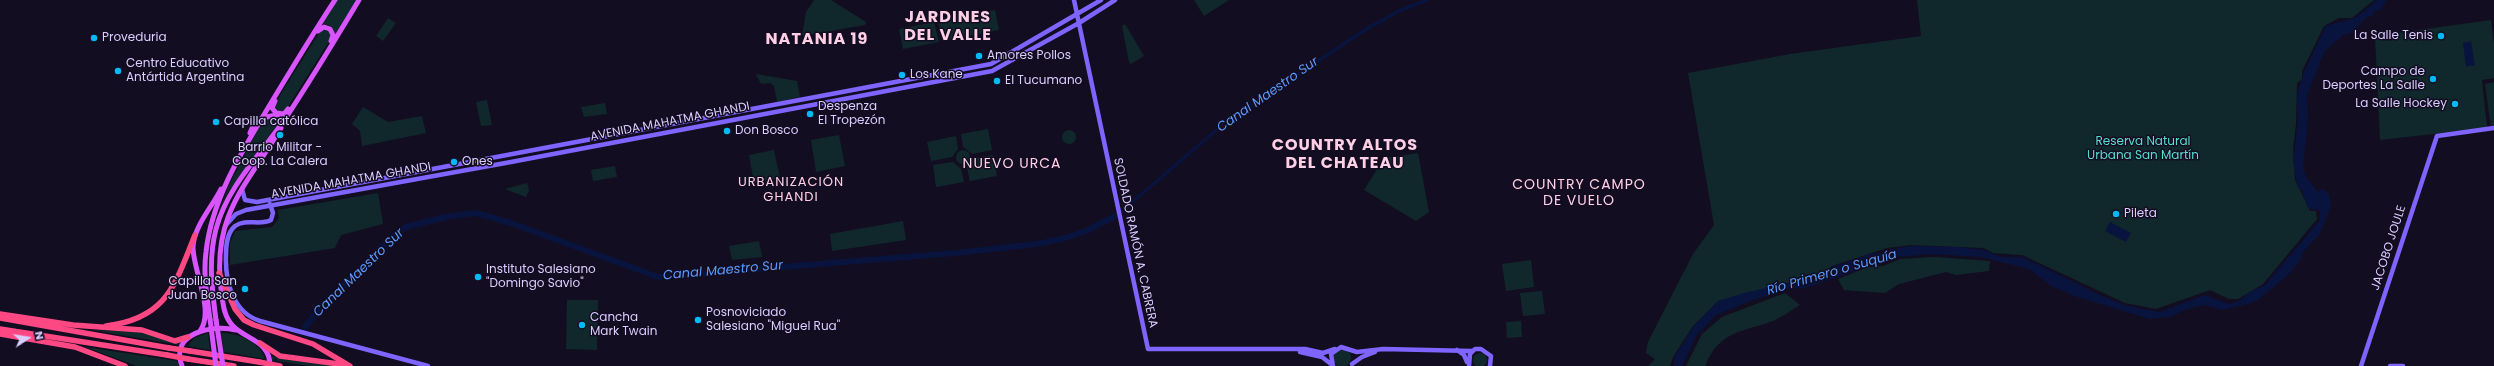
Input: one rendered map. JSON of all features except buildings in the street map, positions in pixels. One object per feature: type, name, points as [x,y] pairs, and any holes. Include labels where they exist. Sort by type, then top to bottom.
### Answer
[{"type":"highway","points":[[96,327],[131,320],[160,303],[178,281],[195,234]]},
{"type":"highway","points":[[219,273],[233,305],[244,320],[256,326],[313,344],[349,366]]},
{"type":"highway","points":[[0,314],[96,327],[142,330],[175,341],[188,337]]},
{"type":"highway","points":[[0,318],[280,366]]},
{"type":"highway","points":[[0,329],[234,366]]},
{"type":"highway","points":[[0,334],[75,347],[129,366]]},
{"type":"highway","points":[[260,343],[280,356],[349,366]]},
{"type":"main road","points":[[216,366],[205,274],[206,246],[215,213],[235,166],[262,118],[335,0]]},
{"type":"main road","points":[[223,366],[216,320],[211,269],[212,249],[218,222],[236,187],[283,116],[300,95],[359,0]]},
{"type":"main road","name":"SOLDADO RAMÓN A. CABRERA","points":[[1074,0],[1148,350],[1291,350]]},
{"type":"main road","name":"AVENIDA MAHATMA GHANDI","points":[[245,181],[242,191],[245,200],[253,203],[991,64],[1078,15],[1101,0]]},
{"type":"main road","name":"AVENIDA MAHATMA GHANDI","points":[[222,234],[228,222],[239,212],[272,205],[980,74],[1000,68],[1080,23],[1115,0]]},
{"type":"main road","points":[[304,49],[322,27],[329,28],[333,36],[323,59]]},
{"type":"main road","points":[[283,84],[272,108],[276,113],[283,116]]},
{"type":"main road","points":[[262,118],[283,116]]},
{"type":"main road","points":[[270,366],[267,352],[260,343],[233,326],[224,313],[219,273],[222,234],[227,216],[245,181],[276,137],[283,116]]},
{"type":"main road","points":[[248,143],[248,138],[253,128],[249,120]]},
{"type":"main road","name":"JACOBO JOULE","points":[[2361,366],[2437,136],[2494,128]]},
{"type":"main road","points":[[200,331],[206,316],[194,254],[195,234],[228,173],[235,166]]},
{"type":"main road","points":[[266,200],[272,205],[271,220],[238,224],[230,232],[228,238],[226,277],[233,296],[244,312],[260,321],[428,366]]},
{"type":"main road","points":[[182,366],[180,352],[188,337],[200,331],[220,328],[245,334]]},
{"type":"main road","points":[[1291,350],[1309,350],[1323,353],[1343,347],[1357,352],[1383,349],[1456,349],[1472,351],[1481,348],[1487,351],[1491,359],[1490,366]]},
{"type":"main road","points":[[1332,365],[1331,356],[1336,349]]},
{"type":"main road","points":[[1348,349],[1353,356],[1351,365]]},
{"type":"main road","points":[[1351,365],[1362,357],[1383,349]]},
{"type":"main road","points":[[1456,349],[1464,355],[1469,366]]},
{"type":"main road","points":[[1291,350],[1322,356],[1332,365]]},
{"type":"main road","points":[[1469,366],[1468,358],[1472,351]]},
{"type":"main road","points":[[2390,366],[2403,366]]},
{"type":"green space","points":[[337,0],[357,0],[336,34],[330,26],[323,23]]},
{"type":"green space","points":[[814,0],[831,0],[866,22],[865,25],[802,36],[806,12]]},
{"type":"green space","points":[[1194,0],[1229,0],[1204,16]]},
{"type":"green space","name":"Reserva Natural Urbana San Martín","points":[[1917,0],[2374,0],[2352,18],[2339,18],[2324,26],[2302,71],[2302,79],[2297,83],[2296,124],[2293,149],[2295,180],[2310,211],[2316,211],[2317,219],[2263,284],[2238,299],[2229,299],[2210,290],[2156,309],[2125,303],[2022,255],[1993,253],[1984,248],[1911,245],[1887,248],[1832,266],[1825,272],[1807,278],[1718,301],[1693,326],[1673,357],[1670,366],[1648,366],[1655,359],[1646,353],[1648,342],[1693,254],[1714,225],[1688,73],[1790,54],[1921,36]]},
{"type":"green space","points":[[995,10],[999,30],[942,41],[938,21]]},
{"type":"green space","points":[[388,18],[396,23],[383,41],[376,36]]},
{"type":"green space","name":"Campo de Deportes La Salle","points":[[2491,20],[2494,44],[2494,78],[2482,80],[2487,128],[2380,140],[2375,36]]},
{"type":"green space","points":[[934,22],[939,42],[903,49],[899,29]]},
{"type":"green space","points":[[1125,24],[1144,56],[1131,64],[1129,62],[1122,26]]},
{"type":"green space","points":[[327,29],[331,33],[330,40],[286,110],[279,112],[274,109],[276,102],[319,33]]},
{"type":"green space","points":[[756,74],[797,81],[800,97],[777,102],[774,86],[770,83],[761,84]]},
{"type":"green space","points":[[2494,82],[2494,127],[2491,127],[2485,84]]},
{"type":"green space","points":[[487,100],[492,125],[481,126],[476,102]]},
{"type":"green space","points":[[605,103],[607,114],[584,117],[581,107]]},
{"type":"green space","points":[[363,107],[388,122],[422,116],[426,133],[362,146],[360,131],[352,124]]},
{"type":"green space","points":[[283,116],[227,194],[218,214],[230,183],[263,120]]},
{"type":"green space","points":[[988,129],[992,150],[972,154],[963,147],[961,134]]},
{"type":"green space","points":[[1066,130],[1072,130],[1076,134],[1076,140],[1072,144],[1066,144],[1062,140],[1062,134]]},
{"type":"green space","points":[[839,135],[845,166],[816,172],[811,140]]},
{"type":"green space","points":[[956,136],[958,149],[952,157],[931,161],[927,142]]},
{"type":"green space","points":[[774,150],[780,178],[754,183],[749,155]]},
{"type":"green space","points":[[963,150],[968,152],[970,157],[968,162],[963,164],[958,162],[956,157],[958,152]]},
{"type":"green space","points":[[1418,153],[1429,212],[1416,221],[1364,190],[1384,158]]},
{"type":"green space","points":[[993,155],[997,176],[970,181],[967,168],[973,158]]},
{"type":"green space","points":[[953,162],[961,169],[964,182],[936,187],[933,165]]},
{"type":"green space","points":[[615,166],[617,177],[593,181],[591,170]]},
{"type":"green space","points":[[527,183],[529,190],[526,197],[505,189]]},
{"type":"green space","points":[[378,193],[383,224],[341,235],[335,248],[230,265],[230,243],[235,231],[272,227],[279,218],[278,210]]},
{"type":"green space","points":[[903,221],[906,240],[832,251],[830,234]]},
{"type":"green space","points":[[759,241],[762,257],[732,260],[729,246]]},
{"type":"green space","points":[[1935,257],[1990,261],[1989,271],[1956,275],[1946,272],[1899,284],[1885,293],[1844,290],[1838,279],[1868,267],[1883,266],[1900,259]]},
{"type":"green space","points":[[1531,260],[1534,287],[1506,291],[1502,264]]},
{"type":"green space","points":[[1542,291],[1545,314],[1523,316],[1520,293]]},
{"type":"green space","points":[[1785,293],[1800,305],[1773,321],[1733,334],[1724,339],[1711,354],[1705,366],[1686,366],[1702,334],[1722,317]]},
{"type":"green space","name":"Cancha Mark Twain","points":[[567,300],[598,300],[597,350],[566,349]]},
{"type":"green space","points":[[1521,321],[1522,337],[1507,338],[1506,322]]},
{"type":"green space","points":[[92,330],[143,332],[181,342],[180,345]]},
{"type":"green space","points":[[208,333],[210,350],[188,346],[194,338]]},
{"type":"green space","points":[[221,333],[228,333],[248,340],[258,348],[265,359],[224,352]]},
{"type":"green space","points":[[85,347],[177,361],[179,366],[137,366]]},
{"type":"green space","points":[[1342,349],[1348,352],[1351,358],[1348,364],[1342,367],[1336,364],[1333,358],[1336,352]]},
{"type":"green space","points":[[1477,353],[1483,353],[1487,357],[1487,363],[1483,367],[1477,367],[1473,363],[1473,357]]},
{"type":"green space","points":[[271,356],[289,360],[338,366],[308,366],[277,361],[275,357],[274,361],[272,360]]},
{"type":"water","name":"Río Primero o Suquía","points":[[2377,0],[2386,0],[2381,10],[2376,10],[2372,17],[2368,16],[2351,33],[2343,35],[2324,52],[2307,96],[2308,119],[2303,167],[2306,177],[2318,192],[2323,189],[2329,194],[2331,206],[2319,235],[2303,252],[2300,261],[2288,275],[2258,300],[2222,310],[2204,305],[2184,310],[2170,317],[2150,319],[2074,296],[2050,285],[2029,269],[1981,257],[1932,254],[1897,257],[1805,288],[1789,289],[1753,300],[1716,315],[1696,336],[1682,366],[1674,366],[1674,358],[1694,326],[1718,301],[1744,293],[1825,275],[1833,267],[1869,254],[1884,253],[1887,250],[1910,246],[1955,247],[1984,250],[2001,257],[2022,257],[2100,295],[2124,305],[2147,310],[2160,312],[2205,295],[2229,304],[2240,301],[2248,293],[2265,285],[2320,220],[2320,211],[2317,209],[2312,210],[2307,206],[2302,190],[2298,188],[2293,162],[2298,122],[2297,95],[2304,72],[2326,26],[2357,17]]},
{"type":"water","points":[[2471,41],[2475,65],[2466,67],[2463,43]]},
{"type":"water","points":[[2110,222],[2131,233],[2126,242],[2105,231]]},
{"type":"waterway","name":"Canal Maestro Sur","points":[[1122,211],[1227,121],[1368,28],[1401,10],[1427,0]]},
{"type":"waterway","name":"Canal Maestro Sur","points":[[305,327],[322,306],[391,238],[406,227],[446,217],[476,213],[511,223],[658,277],[956,253],[1037,244],[1065,238],[1086,231],[1117,215]]},
{"type":"waterway","name":"Canal Maestro Sur","points":[[277,351],[286,340]]},
{"type":"waterway","name":"Canal Maestro Sur","points":[[275,363],[276,358]]},
{"type":"place","name":"La Salle Tenis","points":[[2441,36]]},
{"type":"place","name":"Proveduria","points":[[94,38]]},
{"type":"place","name":"Amores Pollos","points":[[979,56]]},
{"type":"place","name":"Centro Educativo Antártida Argentina","points":[[118,71]]},
{"type":"place","name":"Los Kane","points":[[902,75]]},
{"type":"place","name":"Campo de Deportes La Salle","points":[[2433,79]]},
{"type":"place","name":"El Tucumano","points":[[997,81]]},
{"type":"place","name":"La Salle Hockey","points":[[2455,104]]},
{"type":"place","name":"Despenza El Tropezón","points":[[810,114]]},
{"type":"place","name":"Capilla católica","points":[[216,122]]},
{"type":"place","name":"Don Bosco","points":[[727,131]]},
{"type":"place","name":"Barrio Militar - Coop. La Calera","points":[[280,135]]},
{"type":"place","name":"Ones","points":[[454,162]]},
{"type":"place","name":"Pileta","points":[[2116,214]]},
{"type":"place","name":"Instituto Salesiano \"Domingo Savio\"","points":[[478,277]]},
{"type":"place","name":"Capilla San Juan Bosco","points":[[245,289]]},
{"type":"place","name":"Posnoviciado Salesiano \"Miguel Rua\"","points":[[698,320]]},
{"type":"place","name":"Cancha Mark Twain","points":[[582,325]]},
{"type":"district","name":"JARDINES DEL VALLE","points":[[948,27]]},
{"type":"district","name":"NATANIA 19","points":[[817,40]]},
{"type":"district","name":"COUNTRY ALTOS DEL CHATEAU","points":[[1345,155]]},
{"type":"district","name":"NUEVO URCA","points":[[1012,164]]},
{"type":"district","name":"URBANIZACIÓN GHANDI","points":[[791,190]]},
{"type":"district","name":"COUNTRY CAMPO DE VUELO","points":[[1579,194]]}]
